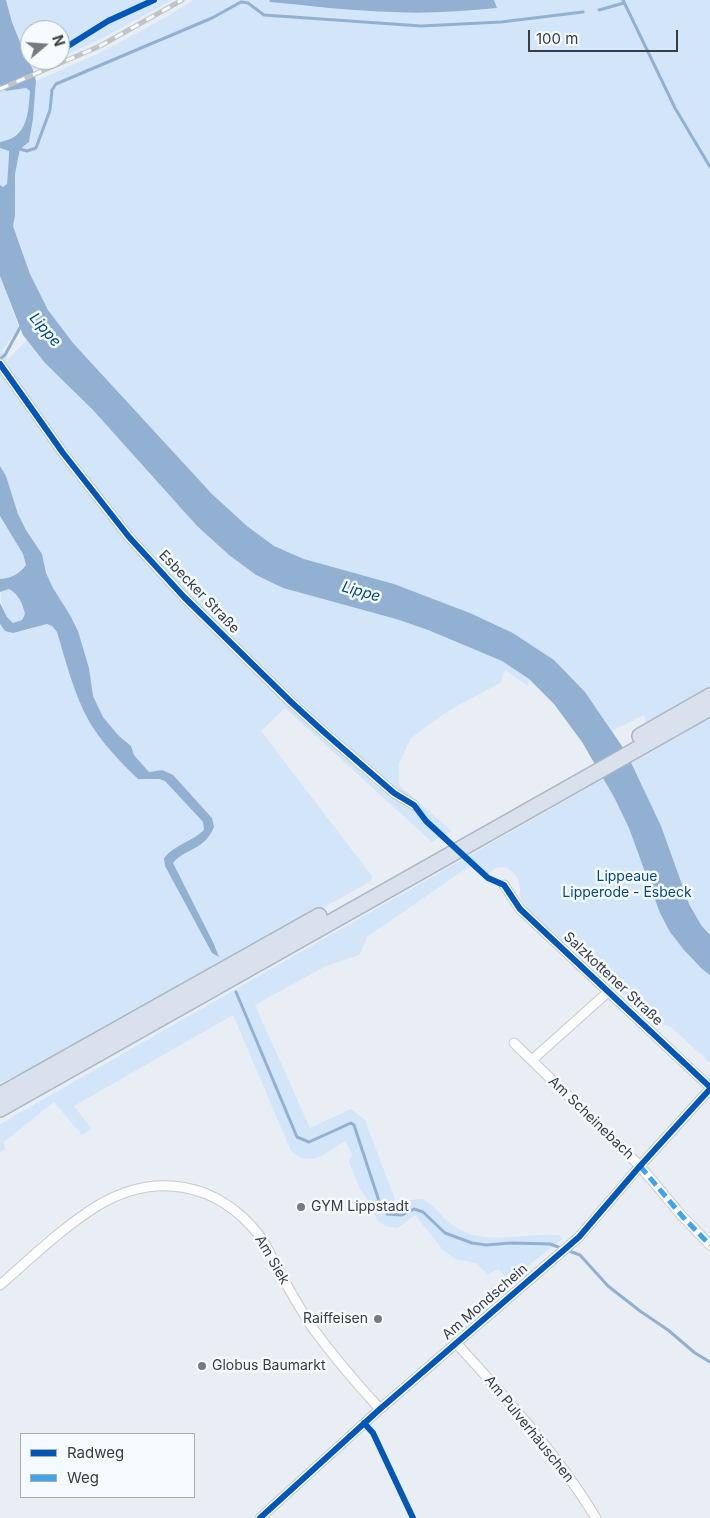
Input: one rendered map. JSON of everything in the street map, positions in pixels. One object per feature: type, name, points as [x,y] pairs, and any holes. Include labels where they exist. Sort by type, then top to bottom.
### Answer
[{"type":"highway","points":[[676,722],[710,696]]},
{"type":"highway","points":[[0,1095],[676,722],[710,708]]},
{"type":"highway","points":[[0,1109],[546,795]]},
{"type":"street","name":"Esbecker Straße","points":[[1,365],[63,453],[129,537],[184,597],[325,733],[394,793],[414,805]]},
{"type":"street","name":"Salzkottener Straße","points":[[504,885],[520,909],[710,1088]]},
{"type":"street","points":[[532,1060],[608,992]]},
{"type":"street","name":"Am Scheinebach","points":[[514,1043],[640,1166],[682,1216],[710,1244]]},
{"type":"street","name":"Am Mondschein","points":[[260,1518],[380,1410],[579,1237],[710,1088]]},
{"type":"street","name":"Am Siek","points":[[0,1285],[68,1227],[97,1206],[126,1192],[157,1185],[191,1188],[220,1200],[233,1209],[240,1214],[260,1237],[312,1327],[346,1371],[380,1410]]},
{"type":"street","name":"Am Pulverhäuschen","points":[[456,1344],[527,1422],[581,1493],[596,1518]]},
{"type":"green space","points":[[6,0],[172,0],[97,41],[70,53],[70,20],[20,20],[20,41]]},
{"type":"green space","points":[[194,0],[269,0],[270,2],[332,8],[419,13],[497,8],[494,0],[710,0],[710,690],[647,726],[644,715],[612,731],[585,692],[554,660],[513,633],[470,613],[394,584],[304,559],[274,546],[247,526],[212,494],[73,343],[48,310],[30,274],[13,226],[15,216],[15,174],[20,149],[29,142],[36,81],[61,70],[70,70],[70,66],[104,51]]},
{"type":"green space","points":[[0,85],[6,91],[26,88],[30,91],[29,108],[22,128],[11,138],[2,142],[0,142]]},
{"type":"green space","points":[[0,148],[9,151],[7,184],[3,187],[0,185]]},
{"type":"green space","points":[[0,276],[19,328],[2,350],[8,359],[27,340],[45,363],[93,410],[197,526],[229,555],[256,575],[283,588],[396,619],[428,630],[502,661],[529,679],[528,686],[505,670],[500,683],[448,711],[411,738],[399,763],[399,785],[452,831],[432,842],[285,708],[261,731],[372,876],[371,881],[67,1051],[0,1083],[0,624],[5,631],[23,631],[47,624],[52,626],[57,632],[79,701],[100,738],[138,779],[159,779],[165,781],[203,822],[204,830],[164,858],[213,942],[173,863],[178,858],[201,845],[214,827],[162,770],[149,772],[134,755],[131,746],[119,736],[103,717],[93,696],[89,668],[78,631],[45,573],[42,554],[18,514],[6,476],[0,466]]},
{"type":"green space","points":[[0,516],[23,554],[26,565],[14,575],[0,579]]},
{"type":"green space","points":[[9,589],[20,599],[25,614],[22,620],[13,623],[5,612],[1,600],[1,591]]},
{"type":"green space","name":"Lippeaue Lipperode - Esbeck","points":[[710,718],[710,1063],[670,1026],[657,1023],[651,1019],[567,943],[538,921],[525,906],[520,895],[519,882],[513,872],[506,867],[496,868],[488,874],[476,863],[368,936],[359,955],[326,966],[255,1005],[310,1128],[351,1109],[365,1120],[397,1205],[414,1200],[424,1200],[452,1225],[473,1235],[505,1238],[559,1235],[562,1239],[509,1281],[498,1269],[488,1275],[476,1263],[455,1259],[443,1250],[415,1215],[398,1228],[385,1226],[377,1220],[371,1205],[360,1189],[349,1162],[352,1154],[345,1141],[325,1154],[312,1159],[305,1159],[291,1151],[233,1015],[74,1106],[92,1129],[82,1135],[54,1102],[4,1142],[5,1149],[0,1152],[0,1124]]},
{"type":"water","name":"Lippe","points":[[0,0],[6,0],[20,42],[20,70],[33,70],[36,81],[29,142],[20,149],[15,174],[15,216],[13,226],[30,274],[48,310],[73,343],[212,494],[247,526],[274,546],[304,559],[394,584],[470,613],[513,633],[554,660],[585,692],[626,752],[661,826],[689,904],[701,925],[710,935],[710,975],[684,950],[670,932],[660,913],[629,828],[614,797],[582,742],[554,704],[529,679],[502,661],[428,630],[396,619],[283,588],[256,575],[229,555],[197,526],[93,410],[45,363],[23,335],[0,276],[0,185],[3,187],[7,184],[9,151],[0,148],[0,142],[16,135],[21,130],[27,116],[30,91],[26,88],[6,91],[0,85]]},
{"type":"water","points":[[269,0],[494,0],[497,8],[406,13],[362,11],[270,2]]},
{"type":"water","points":[[0,466],[6,476],[18,514],[42,554],[46,573],[53,588],[78,631],[89,668],[93,696],[103,717],[119,736],[131,746],[134,755],[149,772],[162,770],[173,775],[212,818],[214,827],[205,841],[173,863],[219,957],[212,953],[165,866],[164,858],[204,830],[203,822],[165,781],[159,779],[138,779],[100,738],[79,701],[57,632],[52,626],[47,624],[13,633],[5,631],[0,624],[0,603],[7,617],[13,623],[22,620],[25,614],[18,596],[9,589],[0,592],[0,579],[15,575],[26,565],[23,554],[0,516]]},
{"type":"waterway","points":[[623,0],[675,108],[710,167]]},
{"type":"waterway","points":[[20,149],[27,151],[36,148],[50,110],[52,90],[56,84],[212,18],[241,2],[248,3],[264,15],[421,26],[501,22],[583,12]]},
{"type":"waterway","points":[[599,10],[624,3]]},
{"type":"waterway","name":"Lippe","points":[[0,359],[5,355],[22,324]]},
{"type":"waterway","points":[[236,992],[297,1137],[309,1142],[351,1123],[354,1125],[379,1201],[387,1214],[402,1215],[414,1209],[423,1212],[445,1233],[472,1243],[486,1245],[511,1243],[550,1244],[580,1255],[608,1286],[668,1330],[695,1353],[710,1362]]},
{"type":"railway","points":[[0,89],[100,46],[182,0]]},
{"type":"marked path","points":[[640,1166],[682,1216],[710,1245]]},
{"type":"cycle path","points":[[70,45],[108,21],[154,0]]},
{"type":"cycle path","points":[[0,364],[63,453],[129,537],[184,597],[325,733],[394,793],[414,805],[426,821],[488,878],[504,885],[520,909],[710,1087]]},
{"type":"cycle path","points":[[260,1518],[380,1409],[579,1237],[710,1089]]},
{"type":"cycle path","points":[[364,1423],[373,1433],[413,1518]]},
{"type":"place","name":"GYM Lippstadt","points":[[301,1207]]},
{"type":"place","name":"Raiffeisen","points":[[378,1319]]},
{"type":"place","name":"Globus Baumarkt","points":[[202,1366]]}]
